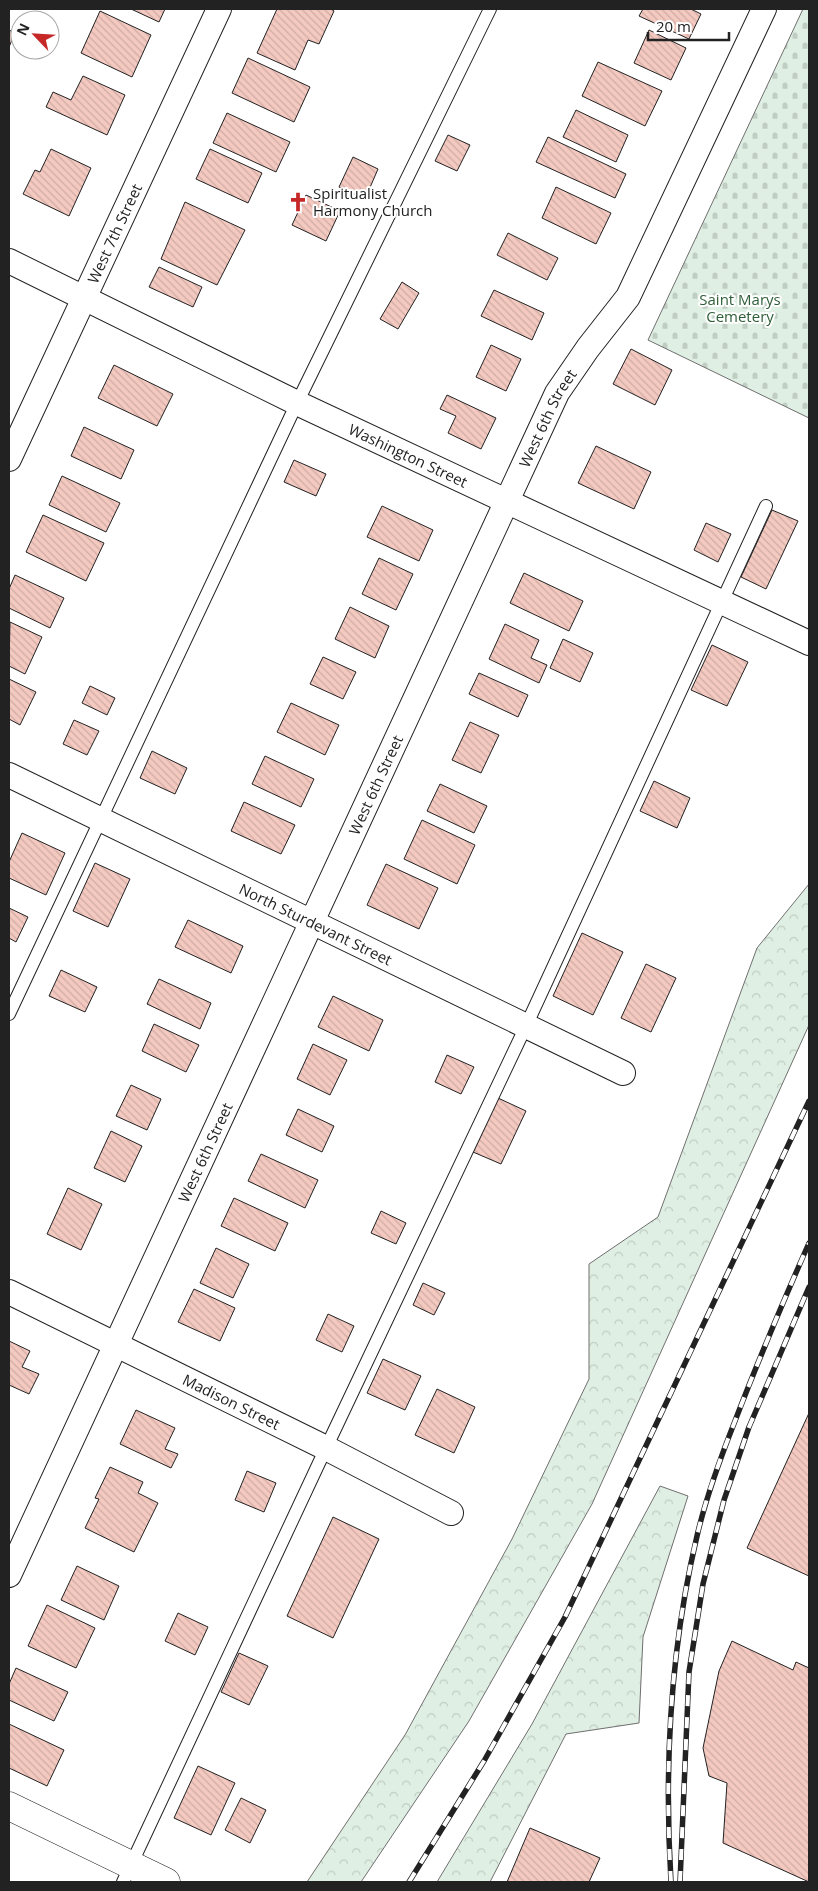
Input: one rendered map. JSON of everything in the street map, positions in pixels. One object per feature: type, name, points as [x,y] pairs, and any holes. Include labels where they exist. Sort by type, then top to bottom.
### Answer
[{"type":"main road","points":[[9,1806],[127,1874],[166,1882]]},
{"type":"street","name":"West 7th Street","points":[[9,459],[219,9]]},
{"type":"street","name":"West 6th Street","points":[[9,1575],[557,394],[588,348],[628,297],[764,9]]},
{"type":"street","name":"Washington Street","points":[[9,262],[297,403],[809,643]]},
{"type":"street","name":"North Sturdevant Street","points":[[9,775],[623,1073]]},
{"type":"street","name":"Madison Street","points":[[9,1292],[326,1448],[451,1513]]},
{"type":"lane","points":[[9,1014],[297,403],[490,9]]},
{"type":"lane","points":[[127,1874],[526,1026],[766,506]]},
{"type":"green space","name":"Saint Marys Cemetery","points":[[803,9],[809,9],[809,418],[648,340]]},
{"type":"green space","points":[[809,884],[809,1025],[592,1504],[469,1721],[361,1882],[307,1882],[405,1735],[512,1539],[589,1379],[589,1264],[658,1217],[757,948]]},
{"type":"green space","points":[[660,1486],[688,1496],[643,1637],[639,1723],[566,1734],[490,1882],[437,1882],[532,1724]]},
{"type":"building","points":[[131,9],[165,9],[159,22]]},
{"type":"building","points":[[277,9],[331,9],[334,11],[319,44],[308,40],[295,70],[257,53]]},
{"type":"building","points":[[643,9],[691,9],[701,14],[689,39],[639,16]]},
{"type":"building","points":[[100,11],[151,35],[132,77],[81,53]]},
{"type":"building","points":[[649,30],[686,48],[671,80],[634,63]]},
{"type":"building","points":[[248,58],[310,87],[294,122],[232,93]]},
{"type":"building","points":[[598,62],[662,91],[645,126],[582,96]]},
{"type":"building","points":[[83,76],[125,95],[107,135],[46,107],[53,92],[71,100]]},
{"type":"building","points":[[576,110],[628,135],[616,162],[563,137]]},
{"type":"building","points":[[227,113],[290,142],[276,172],[213,143]]},
{"type":"building","points":[[448,135],[470,145],[457,171],[435,161]]},
{"type":"building","points":[[548,137],[626,174],[615,198],[536,162]]},
{"type":"building","points":[[51,149],[91,168],[69,216],[23,194],[35,170],[40,172]]},
{"type":"building","points":[[210,149],[262,173],[248,203],[196,179]]},
{"type":"building","points":[[353,157],[378,169],[365,199],[339,187]]},
{"type":"building","points":[[556,187],[611,213],[596,244],[542,218]]},
{"type":"building","points":[[306,195],[340,211],[326,241],[292,225]]},
{"type":"building","points":[[185,202],[245,230],[217,285],[161,259]]},
{"type":"building","points":[[508,233],[558,258],[547,280],[497,255]]},
{"type":"building","points":[[159,267],[202,287],[193,307],[149,287]]},
{"type":"building","points":[[402,282],[419,293],[398,329],[380,319]]},
{"type":"building","points":[[494,290],[544,313],[532,340],[481,316]]},
{"type":"building","points":[[491,345],[521,359],[506,391],[476,377]]},
{"type":"building","points":[[631,349],[672,370],[655,405],[613,384]]},
{"type":"building","points":[[114,365],[173,394],[157,426],[98,398]]},
{"type":"building","points":[[447,395],[496,418],[481,449],[448,433],[456,416],[440,409]]},
{"type":"building","points":[[84,427],[134,450],[121,479],[71,456]]},
{"type":"building","points":[[596,446],[651,472],[634,509],[578,483]]},
{"type":"building","points":[[294,460],[326,474],[316,496],[284,482]]},
{"type":"building","points":[[62,476],[120,503],[106,532],[49,505]]},
{"type":"building","points":[[382,506],[433,530],[419,561],[367,537]]},
{"type":"building","points":[[772,510],[798,521],[766,589],[741,577]]},
{"type":"building","points":[[43,515],[104,543],[86,581],[26,552]]},
{"type":"building","points":[[706,523],[731,534],[718,562],[694,550]]},
{"type":"building","points":[[379,558],[413,574],[396,610],[362,594]]},
{"type":"building","points":[[524,573],[583,601],[569,631],[510,603]]},
{"type":"building","points":[[15,575],[64,598],[50,628],[9,608],[9,589]]},
{"type":"building","points":[[350,607],[389,626],[375,658],[335,639]]},
{"type":"building","points":[[10,622],[42,637],[25,674],[9,666]]},
{"type":"building","points":[[505,624],[539,640],[531,658],[547,665],[539,683],[489,659]]},
{"type":"building","points":[[563,639],[593,653],[580,682],[550,668]]},
{"type":"building","points":[[712,645],[748,662],[727,706],[691,690]]},
{"type":"building","points":[[323,657],[356,672],[343,699],[310,684]]},
{"type":"building","points":[[479,673],[528,695],[518,717],[469,694]]},
{"type":"building","points":[[9,679],[36,692],[20,725],[9,719]]},
{"type":"building","points":[[90,686],[115,698],[107,715],[82,703]]},
{"type":"building","points":[[291,703],[339,725],[325,755],[277,732]]},
{"type":"building","points":[[74,720],[99,731],[87,755],[63,744]]},
{"type":"building","points":[[470,722],[499,735],[481,773],[452,760]]},
{"type":"building","points":[[152,751],[187,768],[175,794],[140,778]]},
{"type":"building","points":[[265,756],[314,779],[301,807],[252,784]]},
{"type":"building","points":[[654,781],[690,798],[677,828],[640,811]]},
{"type":"building","points":[[440,784],[487,806],[474,833],[427,811]]},
{"type":"building","points":[[244,802],[295,825],[281,854],[231,831]]},
{"type":"building","points":[[422,820],[475,845],[457,884],[404,859]]},
{"type":"building","points":[[22,833],[65,853],[46,895],[9,878],[9,862]]},
{"type":"building","points":[[95,863],[130,879],[108,927],[73,911]]},
{"type":"building","points":[[386,864],[438,888],[419,929],[367,905]]},
{"type":"building","points":[[9,908],[28,917],[16,942],[9,938]]},
{"type":"building","points":[[188,920],[243,946],[231,973],[175,947]]},
{"type":"building","points":[[582,933],[623,952],[593,1015],[553,996]]},
{"type":"building","points":[[646,964],[676,978],[651,1032],[621,1018]]},
{"type":"building","points":[[61,970],[97,987],[85,1012],[49,996]]},
{"type":"building","points":[[159,979],[211,1003],[200,1029],[147,1004]]},
{"type":"building","points":[[333,996],[383,1020],[369,1051],[318,1027]]},
{"type":"building","points":[[154,1024],[199,1045],[186,1072],[142,1051]]},
{"type":"building","points":[[313,1044],[347,1060],[330,1095],[297,1079]]},
{"type":"building","points":[[447,1055],[474,1067],[461,1094],[435,1082]]},
{"type":"building","points":[[131,1085],[161,1099],[147,1130],[116,1116]]},
{"type":"building","points":[[498,1098],[526,1111],[501,1164],[473,1152]]},
{"type":"building","points":[[298,1109],[334,1126],[322,1152],[286,1135]]},
{"type":"building","points":[[111,1131],[142,1146],[125,1182],[94,1168]]},
{"type":"building","points":[[261,1154],[318,1180],[305,1208],[248,1181]]},
{"type":"building","points":[[68,1188],[102,1204],[81,1250],[47,1234]]},
{"type":"building","points":[[234,1198],[288,1223],[275,1251],[221,1226]]},
{"type":"building","points":[[381,1211],[406,1223],[396,1244],[371,1233]]},
{"type":"building","points":[[216,1248],[249,1264],[233,1298],[200,1283]]},
{"type":"building","points":[[423,1283],[445,1293],[434,1315],[413,1305]]},
{"type":"building","points":[[194,1289],[235,1308],[220,1341],[178,1322]]},
{"type":"building","points":[[328,1314],[354,1326],[342,1352],[316,1340]]},
{"type":"building","points":[[9,1341],[30,1351],[22,1367],[39,1374],[29,1394],[9,1385]]},
{"type":"building","points":[[383,1359],[421,1376],[405,1410],[367,1393]]},
{"type":"building","points":[[437,1389],[475,1407],[454,1453],[415,1435]]},
{"type":"building","points":[[136,1410],[175,1428],[165,1449],[178,1454],[171,1468],[120,1444]]},
{"type":"building","points":[[809,1413],[809,1576],[747,1548]]},
{"type":"building","points":[[110,1467],[143,1482],[138,1493],[158,1503],[134,1552],[85,1528],[99,1499],[95,1498]]},
{"type":"building","points":[[247,1471],[276,1483],[264,1512],[235,1500]]},
{"type":"building","points":[[333,1517],[379,1539],[333,1638],[287,1616]]},
{"type":"building","points":[[77,1566],[119,1586],[104,1620],[61,1600]]},
{"type":"building","points":[[47,1605],[95,1628],[76,1668],[28,1646]]},
{"type":"building","points":[[178,1613],[208,1627],[195,1655],[165,1641]]},
{"type":"building","points":[[732,1641],[793,1670],[796,1662],[809,1668],[809,1882],[723,1843],[727,1783],[709,1776],[703,1748],[719,1671]]},
{"type":"building","points":[[239,1653],[268,1666],[249,1705],[221,1692]]},
{"type":"building","points":[[16,1668],[68,1692],[54,1721],[9,1700],[9,1684]]},
{"type":"building","points":[[9,1724],[64,1750],[47,1786],[9,1768]]},
{"type":"building","points":[[198,1766],[235,1783],[211,1835],[174,1818]]},
{"type":"building","points":[[241,1798],[266,1810],[250,1843],[225,1830]]},
{"type":"building","points":[[530,1828],[600,1858],[589,1882],[507,1882]]},
{"type":"railway","points":[[409,1882],[484,1761],[565,1617],[809,1101]]},
{"type":"railway","points":[[671,1882],[668,1795],[671,1708],[681,1622],[697,1536],[709,1492],[729,1435],[809,1243]]},
{"type":"railway","points":[[680,1882],[689,1672],[703,1584],[724,1500],[749,1427],[809,1287]]},
{"type":"place","name":"Spiritualist Harmony Church","points":[[298,202]]}]
